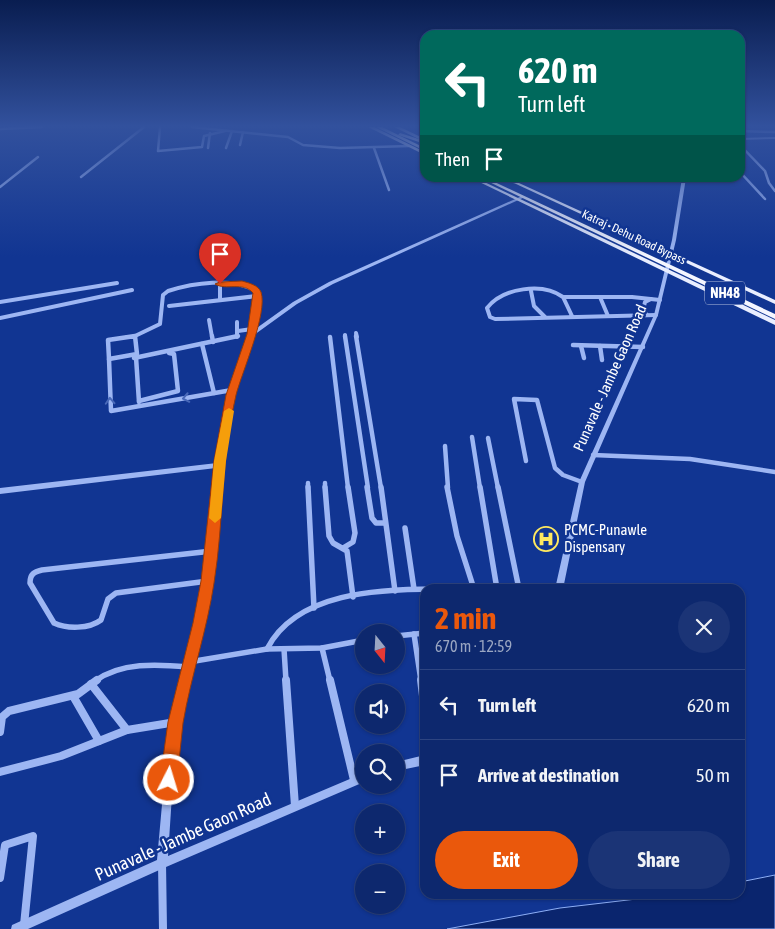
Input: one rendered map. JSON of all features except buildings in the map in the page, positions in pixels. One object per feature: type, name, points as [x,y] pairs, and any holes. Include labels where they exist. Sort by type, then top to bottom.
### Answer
[{"type":"highway","name":"Katraj - Dehu Road Bypass","points":[[490,182],[520,198],[664,261]]},
{"type":"highway","name":"Katraj - Dehu Road Bypass","points":[[500,182],[775,317]]},
{"type":"highway","name":"Katraj - Dehu Road Bypass","points":[[676,267],[775,311]]},
{"type":"main road","points":[[482,182],[520,198],[775,322]]},
{"type":"main road","points":[[514,182],[775,302]]},
{"type":"street","points":[[0,187],[21,170]]},
{"type":"street","points":[[82,177],[90,170]]},
{"type":"street","points":[[382,170],[389,190]]},
{"type":"street","points":[[765,170],[769,183],[775,191]]},
{"type":"street","points":[[745,178],[764,199]]},
{"type":"street","name":"Punavale - Jambe Gaon Road","points":[[560,584],[582,482],[644,348],[656,316],[671,254],[683,182]]},
{"type":"street","points":[[238,331],[252,332],[295,303],[331,283],[520,198]]},
{"type":"street","points":[[0,302],[116,283]]},
{"type":"street","points":[[220,284],[220,299]]},
{"type":"street","points":[[108,361],[174,354],[178,391],[111,411],[108,361],[108,340],[135,336],[160,324],[160,309],[163,304],[163,295],[168,291],[220,284],[249,286],[256,291],[252,332],[232,390],[220,465],[208,581],[176,722],[162,863],[162,929]]},
{"type":"street","points":[[0,318],[132,290]]},
{"type":"street","points":[[656,316],[572,316],[494,319],[488,314],[488,305],[502,294],[550,290],[564,297],[651,298],[660,300]]},
{"type":"street","points":[[531,291],[534,306],[545,317]]},
{"type":"street","points":[[170,306],[257,296]]},
{"type":"street","points":[[564,297],[572,316]]},
{"type":"street","points":[[600,297],[608,316]]},
{"type":"street","points":[[647,315],[643,310],[645,302],[651,298]]},
{"type":"street","points":[[210,320],[213,342]]},
{"type":"street","points":[[136,359],[238,337],[237,322]]},
{"type":"street","points":[[356,333],[363,383],[373,430],[395,591]]},
{"type":"street","points":[[108,361],[137,354],[135,336]]},
{"type":"street","points":[[345,336],[372,518],[376,523],[385,523]]},
{"type":"street","points":[[330,337],[342,444],[355,533],[353,542],[343,548]]},
{"type":"street","points":[[202,344],[214,393]]},
{"type":"street","points":[[573,346],[644,348]]},
{"type":"street","points":[[581,346],[584,358]]},
{"type":"street","points":[[600,346],[602,360]]},
{"type":"street","points":[[136,359],[139,404]]},
{"type":"street","points":[[139,404],[232,390]]},
{"type":"street","points":[[526,461],[515,399],[537,400],[556,468],[563,475],[582,482]]},
{"type":"street","points":[[472,437],[496,584]]},
{"type":"street","points":[[488,438],[518,584]]},
{"type":"street","points":[[445,446],[446,489],[461,553],[472,584]]},
{"type":"street","points":[[593,455],[690,459],[775,472]]},
{"type":"street","points":[[0,491],[220,465]]},
{"type":"street","points":[[308,483],[314,608]]},
{"type":"street","points":[[325,483],[329,536],[333,543],[343,548],[348,554],[353,597]]},
{"type":"street","points":[[405,528],[414,589]]},
{"type":"street","points":[[208,581],[116,593],[110,596],[105,604],[102,618],[99,622],[70,628],[60,627],[54,623],[30,583],[30,577],[34,572],[42,570],[212,550]]},
{"type":"street","points":[[267,649],[270,641],[303,611],[353,597],[420,589]]},
{"type":"street","points":[[405,635],[420,633]]},
{"type":"street","points":[[414,634],[420,677]]},
{"type":"street","points":[[0,732],[2,717],[9,711],[73,696],[90,684],[118,669],[188,664],[267,649],[322,648],[355,642]]},
{"type":"street","points":[[322,648],[355,764]]},
{"type":"street","points":[[284,650],[295,806]]},
{"type":"street","points":[[90,684],[127,730]]},
{"type":"street","points":[[73,696],[99,741]]},
{"type":"street","points":[[0,772],[61,756],[127,730],[176,722]]},
{"type":"street","points":[[405,765],[420,761]]},
{"type":"street","name":"Punavale - Jambe Gaon Road","points":[[27,926],[162,863],[355,780]]},
{"type":"street","points":[[0,878],[5,845],[33,836],[27,926]]},
{"type":"shaded area","points":[[775,875],[775,929],[447,929],[560,908],[636,899],[745,899],[745,881]]},
{"type":"slow traffic","points":[[215,518],[220,461],[229,411]]},
{"type":"place","name":"PCMC-Punawle Dispensary","points":[[546,539]]},
{"type":"route","points":[[169,780],[171,749],[182,691],[200,623],[208,581],[214,538],[220,461],[231,395],[252,334],[256,308],[257,293],[253,288],[242,284],[220,284]]}]
